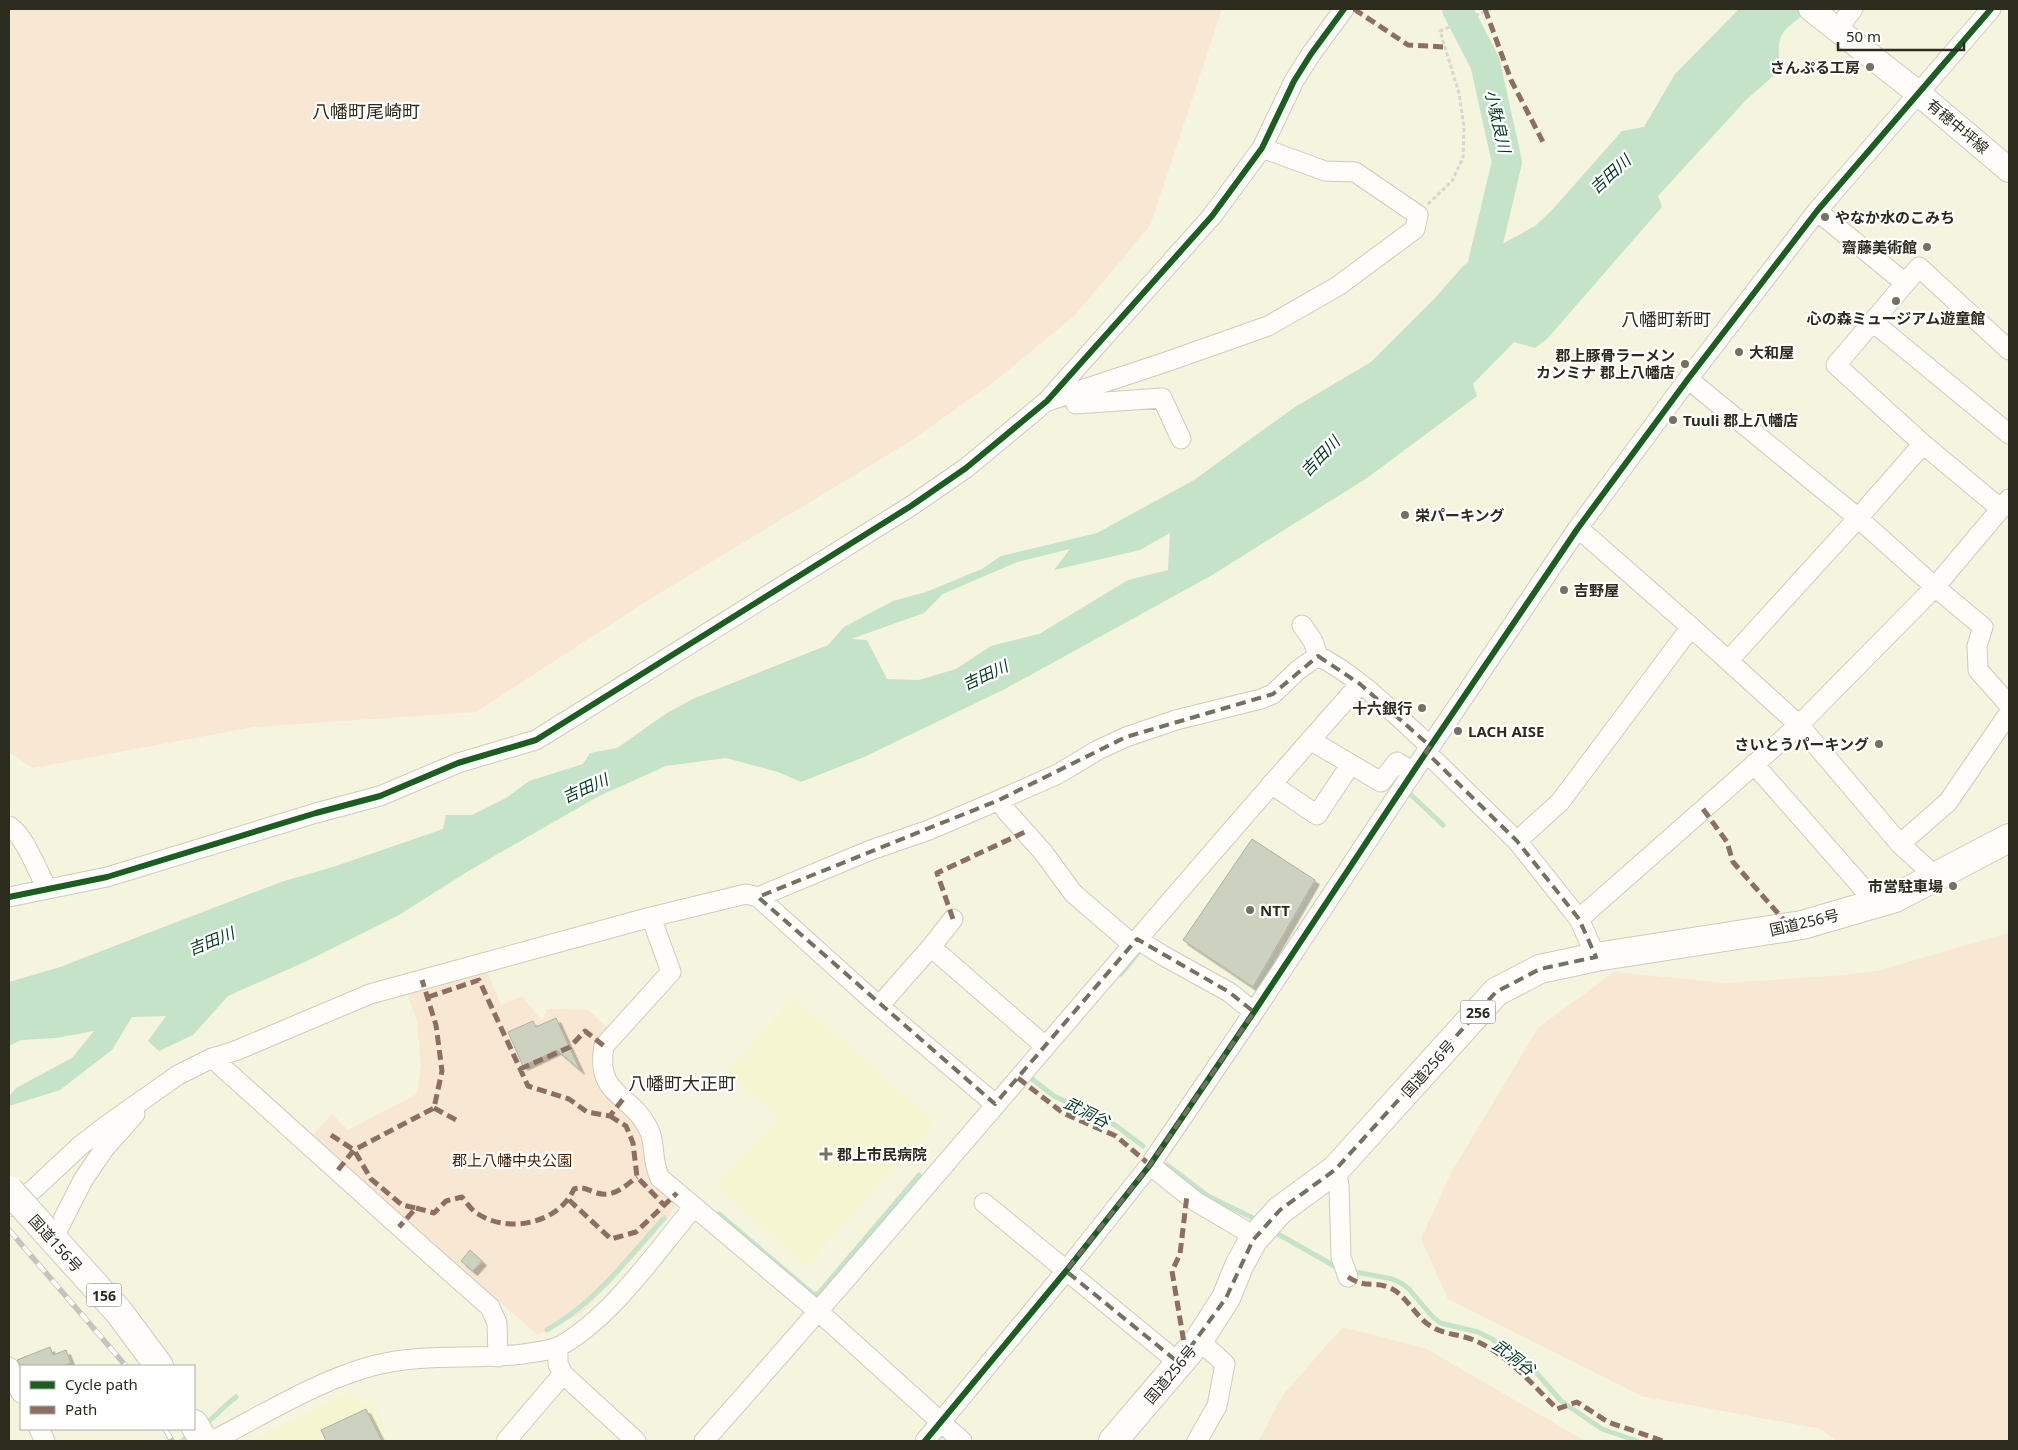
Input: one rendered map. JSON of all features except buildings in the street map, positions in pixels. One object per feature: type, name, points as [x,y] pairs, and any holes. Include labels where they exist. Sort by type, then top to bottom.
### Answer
[{"type":"highway","name":"国道256号","points":[[1113,1441],[1199,1340],[1226,1298],[1239,1266],[1256,1237],[1280,1210],[1336,1169],[1496,992],[1540,969],[1596,957],[1802,926],[1895,898],[2009,838]]},
{"type":"highway","name":"国道156号","points":[[9,1190],[119,1312],[157,1365]]},
{"type":"main road","name":"有穂中坪線","points":[[1811,9],[1918,93],[2009,170]]},
{"type":"street","points":[[9,897],[107,877],[316,813],[380,796],[458,762],[536,740],[911,506],[966,468],[1047,401],[1119,318],[1212,216],[1262,148],[1294,81],[1344,9]]},
{"type":"street","points":[[1836,29],[1853,9]]},
{"type":"street","points":[[926,1441],[1150,1166],[1578,528],[1688,379],[1816,211],[1990,9]]},
{"type":"street","points":[[1047,401],[1268,326],[1338,286],[1415,230],[1418,215],[1355,172],[1325,171],[1262,148]]},
{"type":"street","points":[[1816,211],[1906,283]]},
{"type":"street","points":[[1578,920],[1799,725],[1935,587],[2005,504],[1923,444],[1836,365],[1919,267],[2009,350]]},
{"type":"street","points":[[1873,322],[2009,434]]},
{"type":"street","points":[[1688,379],[1858,518],[1982,627],[1976,646],[1978,670],[2009,705]]},
{"type":"street","points":[[1072,393],[1076,404],[1162,398],[1181,439]]},
{"type":"street","points":[[1728,661],[1923,444]]},
{"type":"street","points":[[1578,528],[1799,725],[1900,844],[1936,877]]},
{"type":"street","points":[[1302,624],[1313,641],[1318,656],[1330,662],[1360,684],[1428,749],[1517,841],[1578,920],[1596,957]]},
{"type":"street","points":[[1517,841],[1560,802],[1691,627]]},
{"type":"street","points":[[758,897],[871,850],[929,830],[999,800],[1058,774],[1098,750],[1126,737],[1176,720],[1261,700],[1274,694],[1298,670],[1318,656]]},
{"type":"street","points":[[704,1441],[819,1312],[994,1104],[1360,684]]},
{"type":"street","points":[[1900,844],[1948,802],[2009,713]]},
{"type":"street","points":[[1310,740],[1381,782],[1396,762],[1413,772]]},
{"type":"street","points":[[1272,784],[1317,815],[1351,764]]},
{"type":"street","points":[[1754,764],[1876,903]]},
{"type":"street","points":[[999,800],[1008,813],[1043,852],[1073,894],[1135,942],[1229,992],[1254,1012]]},
{"type":"street","points":[[9,826],[14,829],[22,841],[47,889]]},
{"type":"street","points":[[9,1207],[34,1189],[81,1145],[142,1100],[178,1075],[212,1058],[235,1051],[370,994],[651,917],[746,894],[758,897],[879,1006],[994,1104]]},
{"type":"street","points":[[651,917],[671,972],[604,1046],[602,1061],[604,1074],[610,1087],[643,1120],[650,1132],[654,1166],[660,1178],[693,1208],[819,1312],[962,1441]]},
{"type":"street","points":[[879,1006],[953,919]]},
{"type":"street","points":[[931,947],[1045,1046]]},
{"type":"street","points":[[212,1058],[490,1307],[497,1323],[498,1357]]},
{"type":"street","points":[[48,1234],[104,1149],[136,1113],[142,1100]]},
{"type":"street","points":[[1150,1166],[1195,1201],[1256,1237]]},
{"type":"street","points":[[1336,1169],[1340,1186],[1341,1257],[1348,1277]]},
{"type":"street","points":[[984,1203],[1179,1363]]},
{"type":"street","points":[[203,1437],[342,1377],[377,1365],[418,1359],[498,1357],[538,1352],[558,1347],[582,1333],[610,1308],[693,1208]]},
{"type":"street","points":[[1197,1441],[1217,1406],[1225,1364],[1199,1340]]},
{"type":"street","points":[[558,1347],[558,1364],[563,1374],[636,1441]]},
{"type":"street","points":[[9,1367],[20,1391]]},
{"type":"street","points":[[506,1441],[563,1374]]},
{"type":"path","points":[[1418,215],[1452,181],[1463,158],[1464,127],[1459,93],[1440,31],[1492,9]]},
{"type":"highlighted area","points":[[1318,656],[1360,684],[1430,746],[1426,752],[1517,841],[1579,919],[1596,957],[1540,969],[1496,992],[1336,1169],[1280,1210],[1253,1240],[1226,1298],[1179,1363],[1066,1271],[1150,1165],[1254,1012],[1229,992],[1137,939],[995,1104],[758,897],[999,800],[1126,737],[1273,694]]},
{"type":"shaded area","name":"郡上市民病院","points":[[793,997],[935,1122],[807,1267],[716,1186],[778,1117],[726,1072]]},
{"type":"shaded area","points":[[349,1391],[352,1397],[365,1404],[371,1402],[379,1412],[385,1428],[384,1441],[252,1441],[253,1439]]},
{"type":"green space","points":[[9,9],[1222,9],[1150,226],[1075,315],[994,382],[909,442],[645,602],[476,712],[253,727],[33,768],[9,752]]},
{"type":"green space","points":[[2009,933],[2009,1441],[1837,1441],[1821,1429],[1641,1396],[1448,1299],[1421,1239],[1451,1173],[1538,1028],[1614,972],[1725,983],[1832,976],[1877,971]]},
{"type":"green space","name":"郡上八幡中央公園","points":[[485,967],[501,1005],[522,996],[542,1021],[547,1009],[588,1010],[612,1032],[599,1045],[676,1203],[668,1219],[613,1281],[580,1314],[538,1335],[310,1138],[332,1114],[348,1130],[417,1094],[421,1066],[417,1021],[406,989]]},
{"type":"green space","points":[[1343,1327],[1427,1349],[1585,1441],[1259,1441],[1282,1396]]},
{"type":"water","name":"吉田川","points":[[1739,9],[1811,9],[1787,28],[1780,39],[1780,70],[1746,100],[1658,196],[1662,207],[1547,339],[1535,348],[1514,342],[1473,384],[1477,396],[1367,478],[1214,574],[1005,689],[864,757],[801,782],[778,772],[726,758],[666,766],[599,796],[470,870],[399,915],[307,961],[228,996],[193,1035],[159,1051],[148,1041],[166,1016],[132,1017],[112,1050],[60,1090],[9,1106],[9,1096],[16,1088],[72,1058],[94,1031],[56,1038],[21,1040],[9,1046],[9,982],[60,967],[281,882],[336,866],[443,829],[446,815],[472,815],[506,798],[529,781],[583,764],[590,753],[617,748],[667,713],[695,698],[828,645],[844,627],[893,601],[926,592],[982,569],[1001,556],[1097,533],[1194,480],[1295,407],[1371,362],[1435,298],[1464,265],[1535,226],[1552,210],[1622,131],[1644,127],[1675,74]],"holes":[[[1170,533],[1168,570],[1128,580],[1039,634],[991,646],[956,669],[919,680],[887,679],[867,640],[851,639],[924,613],[943,594],[1017,562],[1070,549],[1054,570],[1140,550]]]},
{"type":"waterway","name":"小駄良川","points":[[1457,9],[1485,63],[1507,162],[1476,293]]},
{"type":"waterway","points":[[1388,780],[1408,792],[1443,825]]},
{"type":"waterway","points":[[1121,974],[1139,952]]},
{"type":"waterway","name":"武洞谷","points":[[1032,1079],[1054,1096],[1115,1125],[1143,1146]]},
{"type":"waterway","name":"武洞谷","points":[[1167,1165],[1208,1196],[1253,1218]]},
{"type":"waterway","points":[[719,1214],[814,1295],[819,1293],[919,1175]]},
{"type":"waterway","points":[[547,1330],[580,1307],[596,1293],[664,1218]]},
{"type":"waterway","name":"武洞谷","points":[[1278,1234],[1338,1268]]},
{"type":"waterway","name":"武洞谷","points":[[1351,1271],[1392,1279],[1401,1283],[1409,1289],[1440,1323],[1478,1332],[1492,1339],[1535,1371],[1561,1401],[1602,1429],[1637,1441]]},
{"type":"waterway","points":[[203,1426],[236,1397]]},
{"type":"waterway","points":[[182,1441],[190,1435]]},
{"type":"railway","points":[[9,1230],[125,1365]]},
{"type":"railway","points":[[166,1430],[172,1441]]},
{"type":"marked path","points":[[1354,9],[1408,45],[1445,47]]},
{"type":"marked path","points":[[1485,9],[1511,80],[1543,142]]},
{"type":"marked path","points":[[1703,809],[1727,842],[1733,862],[1790,927]]},
{"type":"marked path","points":[[953,919],[937,873],[1025,832]]},
{"type":"marked path","points":[[338,1170],[354,1150],[434,1108],[442,1071],[436,1025],[422,980]]},
{"type":"marked path","points":[[428,997],[479,980],[528,1086],[569,1099],[587,1112],[610,1116],[623,1099]]},
{"type":"marked path","points":[[520,1069],[570,1047],[585,1031],[604,1046]]},
{"type":"marked path","points":[[1018,1078],[1063,1113],[1116,1136],[1150,1165]]},
{"type":"marked path","points":[[434,1108],[460,1122]]},
{"type":"marked path","points":[[610,1116],[626,1126],[633,1143],[637,1177],[664,1205]]},
{"type":"marked path","points":[[331,1135],[354,1150],[371,1179],[402,1205],[416,1208],[399,1227]]},
{"type":"marked path","points":[[416,1208],[434,1213],[446,1201],[462,1197],[476,1213],[490,1220],[518,1224],[532,1222],[557,1210],[567,1201],[574,1189],[583,1188],[597,1193],[609,1194],[624,1187],[637,1177]]},
{"type":"marked path","points":[[569,1200],[611,1239],[636,1232],[677,1193]]},
{"type":"marked path","points":[[1186,1355],[1172,1271],[1180,1254],[1187,1195]]},
{"type":"marked path","points":[[1348,1277],[1360,1283],[1388,1287],[1399,1294],[1429,1325],[1440,1331],[1470,1339],[1488,1347],[1520,1371],[1557,1409],[1577,1402],[1608,1422],[1663,1441]]},
{"type":"cycle path","points":[[9,897],[107,877],[316,813],[380,796],[458,763],[536,740],[911,506],[966,468],[1047,401],[1212,216],[1262,148],[1294,81],[1344,9]]},
{"type":"cycle path","points":[[925,1441],[1066,1271],[1150,1165],[1578,528],[1688,379],[1817,211],[1991,9]]},
{"type":"place","name":"さんぷる工房","points":[[1870,67]]},
{"type":"place","name":"やなか水のこみち","points":[[1825,217]]},
{"type":"place","name":"齋藤美術館","points":[[1927,247]]},
{"type":"place","name":"心の森ミュージアム遊童館","points":[[1896,301]]},
{"type":"place","name":"大和屋","points":[[1739,352]]},
{"type":"place","name":"郡上豚骨ラーメン カンミナ 郡上八幡店","points":[[1685,364]]},
{"type":"place","name":"Tuuli 郡上八幡店","points":[[1673,420]]},
{"type":"place","name":"栄パーキング","points":[[1405,515]]},
{"type":"place","name":"吉野屋","points":[[1564,590]]},
{"type":"place","name":"十六銀行","points":[[1422,708]]},
{"type":"place","name":"LACH AISE","points":[[1458,731]]},
{"type":"place","name":"さいとうパーキング","points":[[1879,744]]},
{"type":"place","name":"市営駐車場","points":[[1953,886]]},
{"type":"place","name":"NTT","points":[[1250,910]]},
{"type":"place","name":"郡上市民病院","points":[[826,1154]]},
{"type":"district","name":"八幡町尾崎町","points":[[366,111]]},
{"type":"district","name":"八幡町新町","points":[[1666,319]]},
{"type":"district","name":"八幡町大正町","points":[[682,1083]]}]
